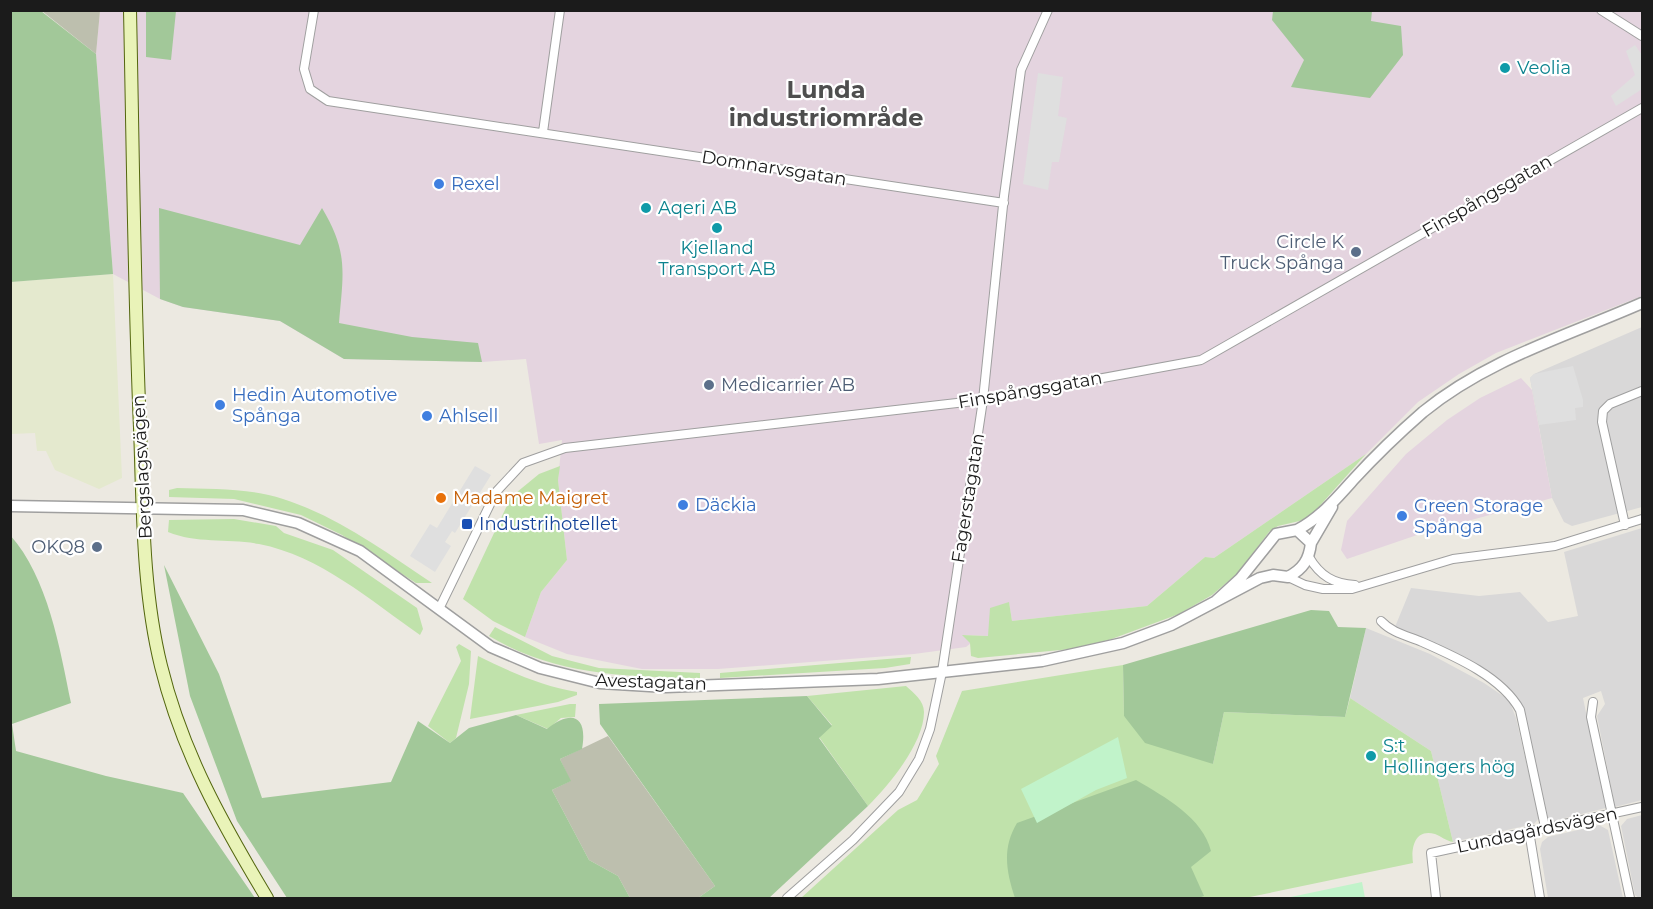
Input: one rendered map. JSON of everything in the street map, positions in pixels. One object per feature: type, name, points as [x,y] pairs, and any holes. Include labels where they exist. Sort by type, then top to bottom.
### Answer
[{"type":"main road","name":"Bergslagsvägen","points":[[130,10],[136,317],[148,586],[161,665],[181,732],[216,814],[267,898]]},
{"type":"street","name":"Domnarvsgatan","points":[[314,10],[304,69],[310,89],[328,101],[1004,203]]},
{"type":"street","points":[[543,132],[560,10]]},
{"type":"street","name":"Fagerstagatan","points":[[787,898],[877,818],[904,784],[919,759],[930,729],[942,672],[983,400],[1021,70],[1048,10]]},
{"type":"street","points":[[1601,10],[1642,36]]},
{"type":"street","name":"Finspångsgatan","points":[[439,609],[496,492],[523,464],[556,450],[983,400],[1201,360],[1642,108]]},
{"type":"street","points":[[1288,577],[1304,565],[1309,557],[1311,543],[1336,499],[1387,445],[1424,411],[1466,382],[1525,349],[1642,303]]},
{"type":"street","points":[[1625,525],[1602,422],[1603,411],[1610,404],[1642,391]]},
{"type":"street","name":"Avestagatan","points":[[1216,601],[1240,579],[1276,534],[1297,530],[1336,499]]},
{"type":"street","name":"Avestagatan","points":[[10,506],[243,510],[298,523],[360,551],[491,647],[540,668],[600,683],[677,687],[878,679],[1042,662],[1099,650],[1172,625],[1260,578],[1273,575],[1288,577],[1305,585],[1342,590],[1453,559],[1555,546],[1642,519]]},
{"type":"street","points":[[1297,530],[1311,543]]},
{"type":"street","points":[[1261,551],[1266,568],[1273,575]]},
{"type":"street","name":"Avestagatan","points":[[1309,557],[1315,568],[1325,577],[1336,582],[1362,585]]},
{"type":"street","points":[[1381,621],[1388,629],[1423,642],[1492,680],[1513,697],[1520,710],[1545,827]]},
{"type":"street","points":[[1593,702],[1591,717],[1614,813],[1630,898]]},
{"type":"street","name":"Lundagårdsvägen","points":[[1436,898],[1431,853],[1642,807]]},
{"type":"street","points":[[1529,831],[1540,898]]},
{"type":"shaded area","points":[[42,11],[100,11],[96,54]]},
{"type":"shaded area","name":"Lunda industriområde","points":[[100,11],[1642,11],[1642,296],[1496,353],[1459,374],[1418,402],[1366,454],[1214,558],[1205,557],[1147,606],[1012,621],[1009,603],[989,636],[963,635],[971,643],[966,647],[914,654],[718,669],[642,669],[567,654],[525,637],[541,592],[567,560],[558,480],[562,440],[539,444],[526,359],[482,362],[344,359],[280,321],[183,307],[160,299],[113,274],[96,54]]},
{"type":"shaded area","points":[[1635,45],[1642,55],[1642,89],[1616,106],[1611,96],[1635,75],[1626,51]]},
{"type":"shaded area","points":[[1038,73],[1063,77],[1058,116],[1067,118],[1059,162],[1052,162],[1048,190],[1023,184]]},
{"type":"shaded area","points":[[113,274],[122,478],[99,489],[55,470],[46,451],[37,451],[35,433],[11,434],[10,282]]},
{"type":"shaded area","points":[[1642,327],[1642,507],[1572,526],[1564,522],[1552,498],[1530,378],[1534,374]]},
{"type":"shaded area","points":[[1573,366],[1583,400],[1583,407],[1575,408],[1576,420],[1539,425],[1530,378],[1534,374]]},
{"type":"shaded area","points":[[1521,378],[1532,390],[1552,498],[1420,534],[1347,559],[1341,550],[1347,521],[1406,454],[1447,420],[1480,398]]},
{"type":"shaded area","points":[[475,466],[491,475],[455,533],[452,531],[445,542],[451,546],[435,572],[410,556],[430,524],[437,528]]},
{"type":"shaded area","points":[[1642,528],[1642,800],[1615,807],[1597,716],[1605,704],[1601,691],[1583,698],[1606,808],[1549,822],[1523,707],[1503,682],[1395,627],[1411,588],[1479,596],[1520,592],[1548,622],[1578,616],[1564,552]]},
{"type":"shaded area","points":[[1366,628],[1430,654],[1484,683],[1509,700],[1516,718],[1539,818],[1534,824],[1453,842],[1431,751],[1350,698]]},
{"type":"shaded area","points":[[608,736],[715,886],[698,898],[630,898],[618,876],[589,860],[552,790],[570,781],[560,759]]},
{"type":"shaded area","points":[[1642,815],[1642,898],[1639,898],[1635,895],[1621,826],[1627,819]]},
{"type":"shaded area","points":[[1599,825],[1608,830],[1623,898],[1548,898],[1540,849],[1542,842],[1548,837]]},
{"type":"green space","points":[[11,10],[41,11],[96,54],[113,274],[11,282]]},
{"type":"green space","points":[[146,11],[176,11],[171,60],[146,57]]},
{"type":"green space","points":[[1273,11],[1372,11],[1371,21],[1401,26],[1403,55],[1370,98],[1291,87],[1304,60],[1272,20]]},
{"type":"green space","points":[[159,208],[300,245],[322,208],[337,238],[342,264],[339,323],[412,337],[478,343],[482,362],[344,359],[280,321],[183,307],[160,299]]},
{"type":"green space","points":[[1366,454],[1308,519],[1278,526],[1269,532],[1238,573],[1212,595],[1179,614],[1109,640],[1071,649],[978,658],[971,656],[970,643],[962,635],[988,636],[990,608],[1009,602],[1012,621],[1147,606],[1205,557],[1214,558]]},
{"type":"green space","points":[[560,466],[558,480],[567,560],[541,592],[525,637],[493,621],[463,599],[511,497],[539,474]]},
{"type":"green space","points":[[177,488],[257,493],[304,506],[379,547],[432,583],[416,583],[342,535],[301,515],[234,499],[169,497],[169,490]]},
{"type":"green space","points":[[234,519],[276,526],[284,533],[333,550],[417,608],[423,629],[420,635],[344,581],[303,558],[259,544],[190,538],[168,532],[169,520]]},
{"type":"green space","points":[[10,535],[34,571],[51,614],[71,703],[12,724],[16,751],[106,776],[183,793],[255,898],[11,898]]},
{"type":"green space","points":[[164,565],[219,674],[262,798],[391,782],[418,721],[450,743],[469,728],[516,715],[547,729],[564,719],[576,719],[583,729],[582,749],[560,759],[571,781],[552,790],[589,860],[618,876],[630,898],[287,898],[237,821],[190,696]]},
{"type":"green space","points":[[1311,610],[1329,611],[1338,627],[1366,628],[1345,717],[1224,712],[1213,764],[1145,743],[1124,716],[1123,665]]},
{"type":"green space","points":[[495,627],[552,656],[599,668],[700,673],[700,678],[618,675],[565,666],[539,659],[489,636]]},
{"type":"green space","points":[[459,644],[471,651],[469,684],[456,738],[450,743],[428,726],[461,661],[456,647]]},
{"type":"green space","points":[[478,656],[526,678],[577,692],[577,695],[558,702],[470,719]]},
{"type":"green space","points":[[911,657],[910,664],[885,668],[720,678],[720,673]]},
{"type":"green space","points":[[1123,665],[1124,716],[1213,764],[1224,712],[1345,717],[1350,698],[1431,751],[1453,842],[1435,834],[1422,834],[1415,841],[1413,863],[1245,898],[801,898],[898,810],[917,800],[939,764],[936,756],[962,691]]},
{"type":"green space","points":[[906,686],[918,697],[924,712],[918,737],[904,763],[868,806],[819,737],[832,725],[807,696]]},
{"type":"green space","points":[[807,696],[832,726],[819,738],[868,806],[769,898],[698,898],[715,886],[600,724],[599,704]]},
{"type":"green space","points":[[576,704],[575,717],[561,718],[548,729],[516,715]]},
{"type":"green space","points":[[1118,737],[1127,778],[1096,790],[1037,823],[1021,789]]},
{"type":"green space","points":[[1136,780],[1181,810],[1200,828],[1207,839],[1211,851],[1191,867],[1204,896],[1198,898],[1015,898],[1009,878],[1007,851],[1017,823]]},
{"type":"green space","points":[[1362,882],[1365,898],[1286,898]]},
{"type":"place","name":"Veolia","points":[[1505,68]]},
{"type":"place","name":"Rexel","points":[[439,184]]},
{"type":"place","name":"Aqeri AB","points":[[646,208]]},
{"type":"place","name":"Kjelland Transport AB","points":[[717,228]]},
{"type":"place","name":"Circle K Truck Spånga","points":[[1356,252]]},
{"type":"place","name":"Medicarrier AB","points":[[709,385]]},
{"type":"place","name":"Hedin Automotive Spånga","points":[[220,405]]},
{"type":"place","name":"Ahlsell","points":[[427,416]]},
{"type":"place","name":"Madame Maigret","points":[[441,498]]},
{"type":"place","name":"Däckia","points":[[683,505]]},
{"type":"place","name":"Green Storage Spånga","points":[[1402,516]]},
{"type":"place","name":"Industrihotellet","points":[[467,524]]},
{"type":"place","name":"OKQ8","points":[[97,547]]},
{"type":"place","name":"S:t Hollingers hög","points":[[1371,756]]},
{"type":"district","name":"Lunda industriområde","points":[[826,104]]}]
